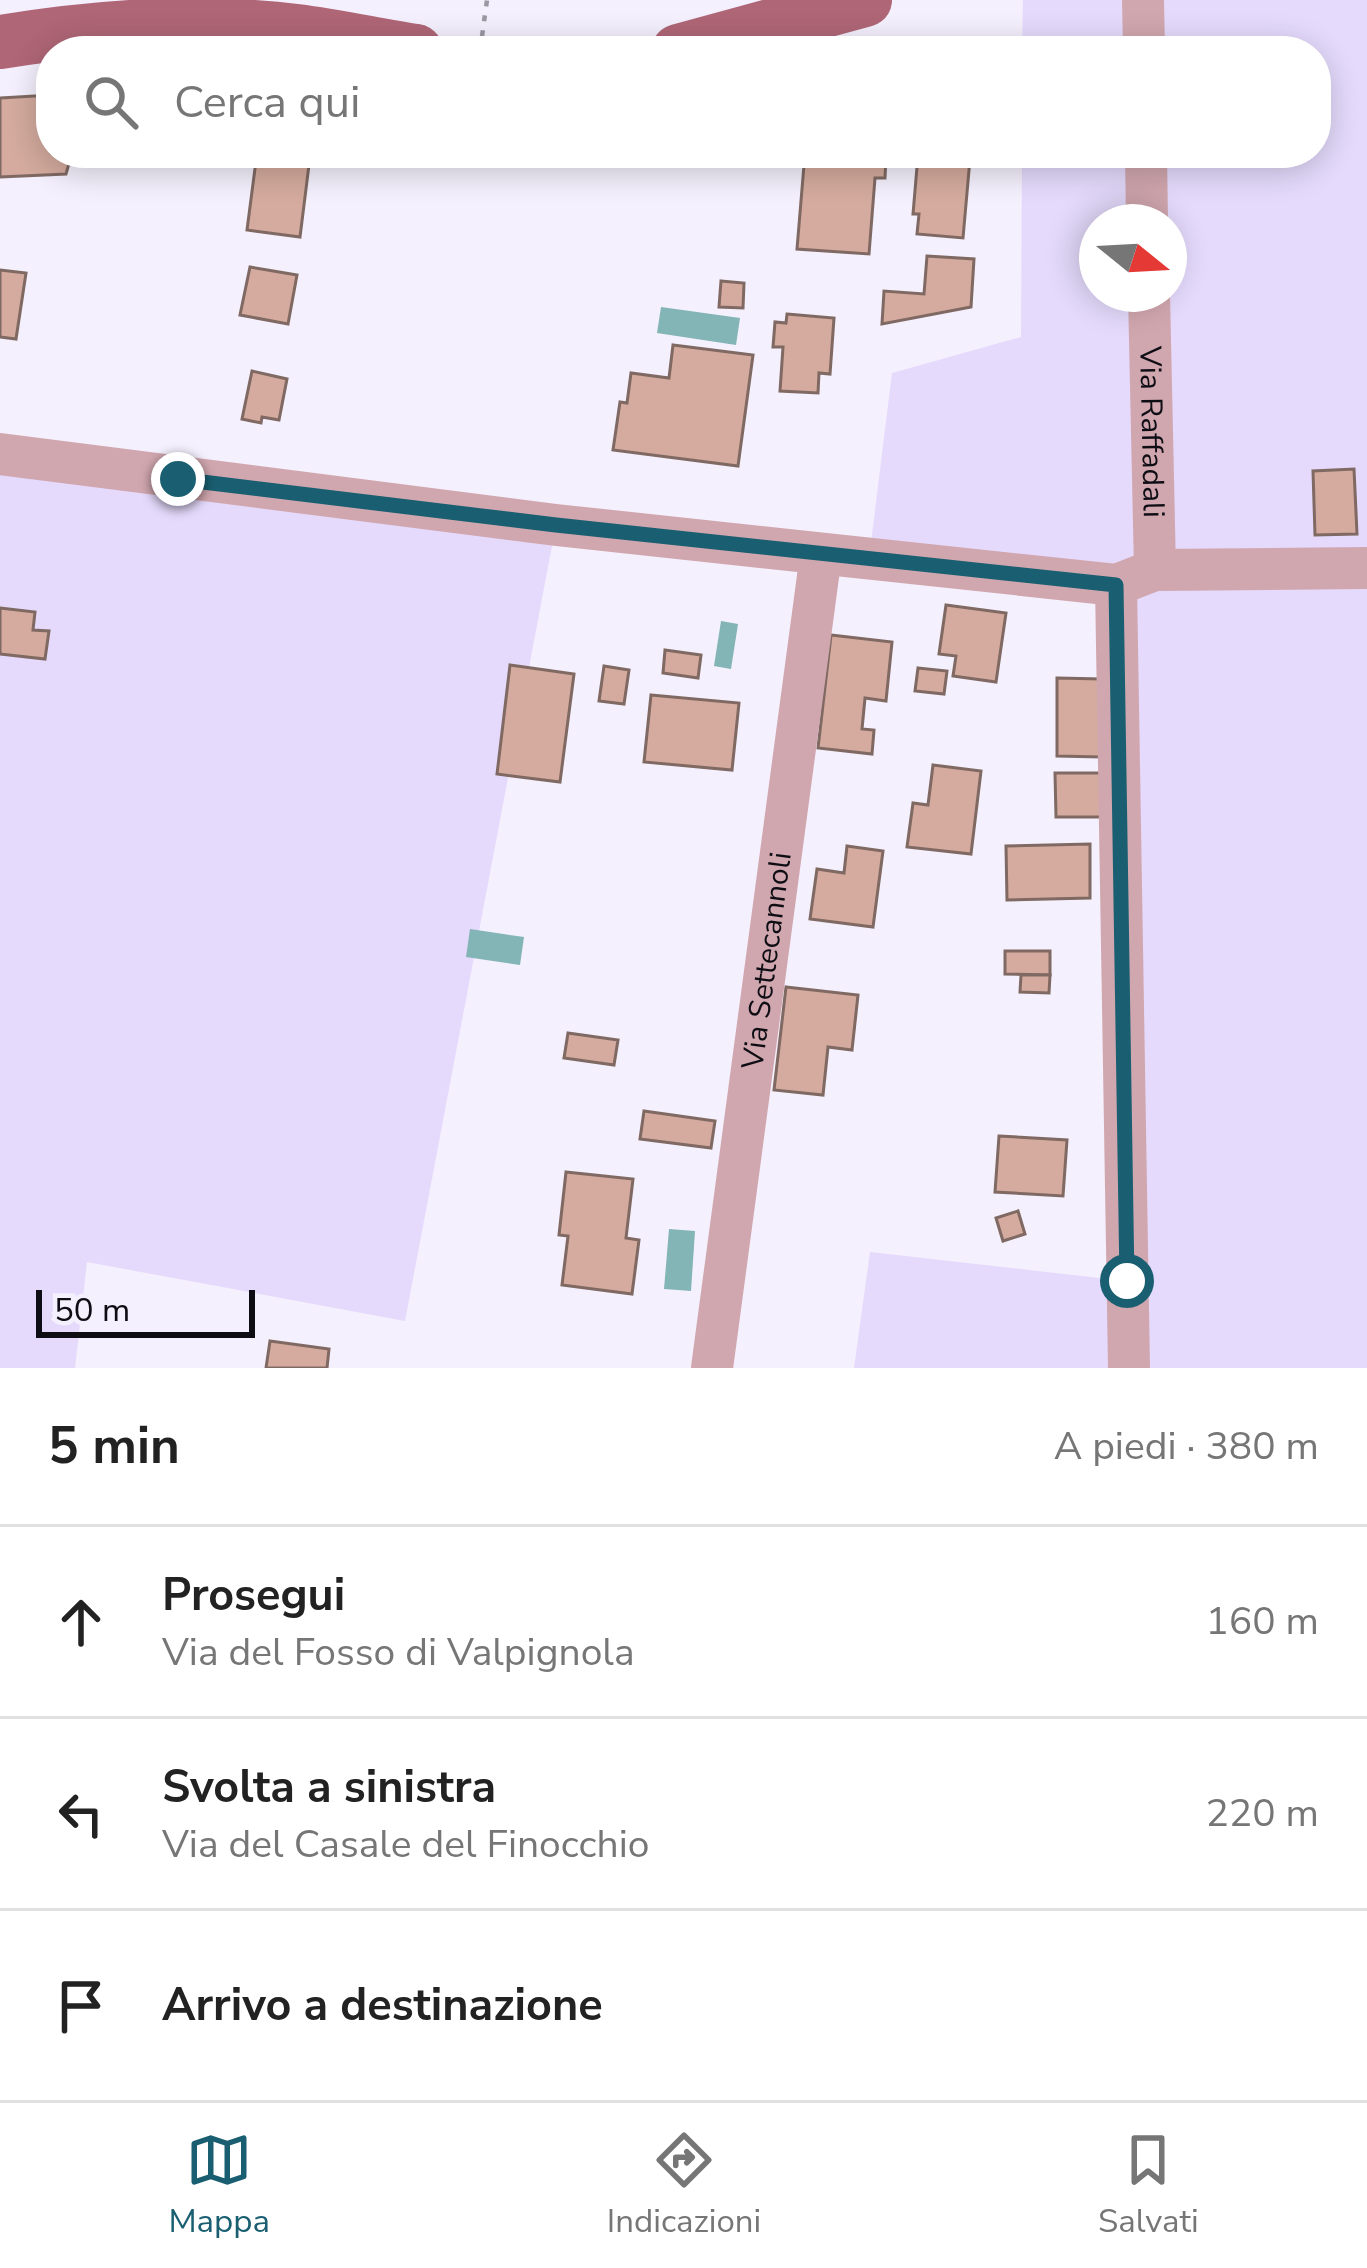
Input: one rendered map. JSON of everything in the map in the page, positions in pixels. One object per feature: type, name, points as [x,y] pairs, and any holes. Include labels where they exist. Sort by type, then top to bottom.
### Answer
[{"type":"main road","points":[[729,36],[838,4]]},
{"type":"main road","points":[[38,36],[82,29],[190,25],[321,36]]},
{"type":"main road","points":[[0,42],[36,36]]},
{"type":"street","points":[[1143,0],[1144,36]]},
{"type":"street","points":[[0,20],[82,29]]},
{"type":"street","points":[[1146,168],[1147,204]]},
{"type":"street","name":"Via Raffadali","points":[[1129,1368],[1136,578],[1148,312]]},
{"type":"street","points":[[0,454],[821,554],[1136,578],[1367,568]]},
{"type":"street","name":"Via Settecannoli","points":[[712,1368],[821,554]]},
{"type":"path","points":[[482,36],[487,0]]},
{"type":"shaded area","points":[[1023,0],[1367,0],[1367,1368],[854,1368],[870,1252],[1126,1281],[1116,586],[869,559],[892,373],[1021,337],[1022,168],[1331,168],[1331,36],[1022,36]]},
{"type":"shaded area","points":[[661,307],[740,318],[736,345],[657,333]]},
{"type":"shaded area","points":[[0,454],[556,525],[405,1321],[87,1262],[75,1368],[0,1368]]},
{"type":"shaded area","points":[[721,621],[738,624],[731,669],[714,666]]},
{"type":"shaded area","points":[[470,929],[524,937],[520,965],[466,957]]},
{"type":"shaded area","points":[[669,1229],[695,1231],[691,1291],[664,1289]]},
{"type":"building","points":[[36,96],[36,168],[68,168],[66,174],[0,177],[0,98]]},
{"type":"building","points":[[255,168],[309,168],[300,237],[247,230]]},
{"type":"building","points":[[804,168],[885,168],[885,178],[875,178],[869,254],[797,249]]},
{"type":"building","points":[[917,168],[969,168],[963,238],[917,234],[919,214],[913,214]]},
{"type":"building","points":[[927,256],[974,259],[971,307],[882,324],[884,291],[924,294]]},
{"type":"building","points":[[250,267],[297,275],[288,324],[240,315]]},
{"type":"building","points":[[0,270],[26,273],[16,339],[0,337]]},
{"type":"building","points":[[721,281],[744,283],[743,308],[719,307]]},
{"type":"building","points":[[787,314],[834,318],[830,374],[819,373],[818,393],[780,391],[783,347],[773,347],[775,322],[786,323]]},
{"type":"building","points":[[673,345],[753,355],[738,466],[613,450],[620,402],[627,403],[631,373],[669,378]]},
{"type":"building","points":[[252,371],[287,379],[279,420],[242,419]]},
{"type":"building","points":[[1354,469],[1357,534],[1315,535],[1313,471]]},
{"type":"building","points":[[946,605],[1006,613],[996,682],[953,676],[956,656],[939,654]]},
{"type":"building","points":[[0,608],[35,612],[33,630],[49,631],[45,659],[0,654]]},
{"type":"building","points":[[831,635],[892,642],[886,701],[865,698],[862,729],[874,730],[872,754],[818,748]]},
{"type":"building","points":[[665,650],[701,655],[698,678],[663,673]]},
{"type":"building","points":[[510,665],[574,674],[560,782],[497,774]]},
{"type":"building","points":[[604,666],[629,670],[624,704],[599,701]]},
{"type":"building","points":[[918,668],[947,671],[944,694],[915,691]]},
{"type":"building","points":[[1057,678],[1101,679],[1101,757],[1057,756]]},
{"type":"building","points":[[651,695],[739,703],[732,770],[644,762]]},
{"type":"building","points":[[933,765],[981,771],[971,854],[907,847],[913,803],[928,805]]},
{"type":"building","points":[[1055,773],[1102,773],[1103,817],[1056,817]]},
{"type":"building","points":[[1090,844],[1090,898],[1007,900],[1006,846]]},
{"type":"building","points":[[847,846],[883,851],[873,927],[810,919],[817,869],[844,873]]},
{"type":"building","points":[[1005,951],[1050,951],[1050,975],[1005,974]]},
{"type":"building","points":[[1021,975],[1050,975],[1049,993],[1020,992]]},
{"type":"building","points":[[786,987],[858,995],[852,1050],[828,1047],[823,1095],[774,1090]]},
{"type":"building","points":[[568,1033],[618,1040],[614,1065],[564,1058]]},
{"type":"building","points":[[644,1111],[715,1121],[711,1148],[640,1139]]},
{"type":"building","points":[[999,1136],[1067,1140],[1063,1196],[995,1192]]},
{"type":"building","points":[[566,1172],[633,1179],[626,1238],[639,1240],[632,1294],[562,1285],[568,1236],[559,1235]]},
{"type":"building","points":[[1018,1211],[1025,1234],[1003,1241],[996,1218]]},
{"type":"building","points":[[270,1341],[329,1349],[327,1368],[266,1368]]},
{"type":"route","points":[[178,479],[1116,585],[1127,1281]]}]
